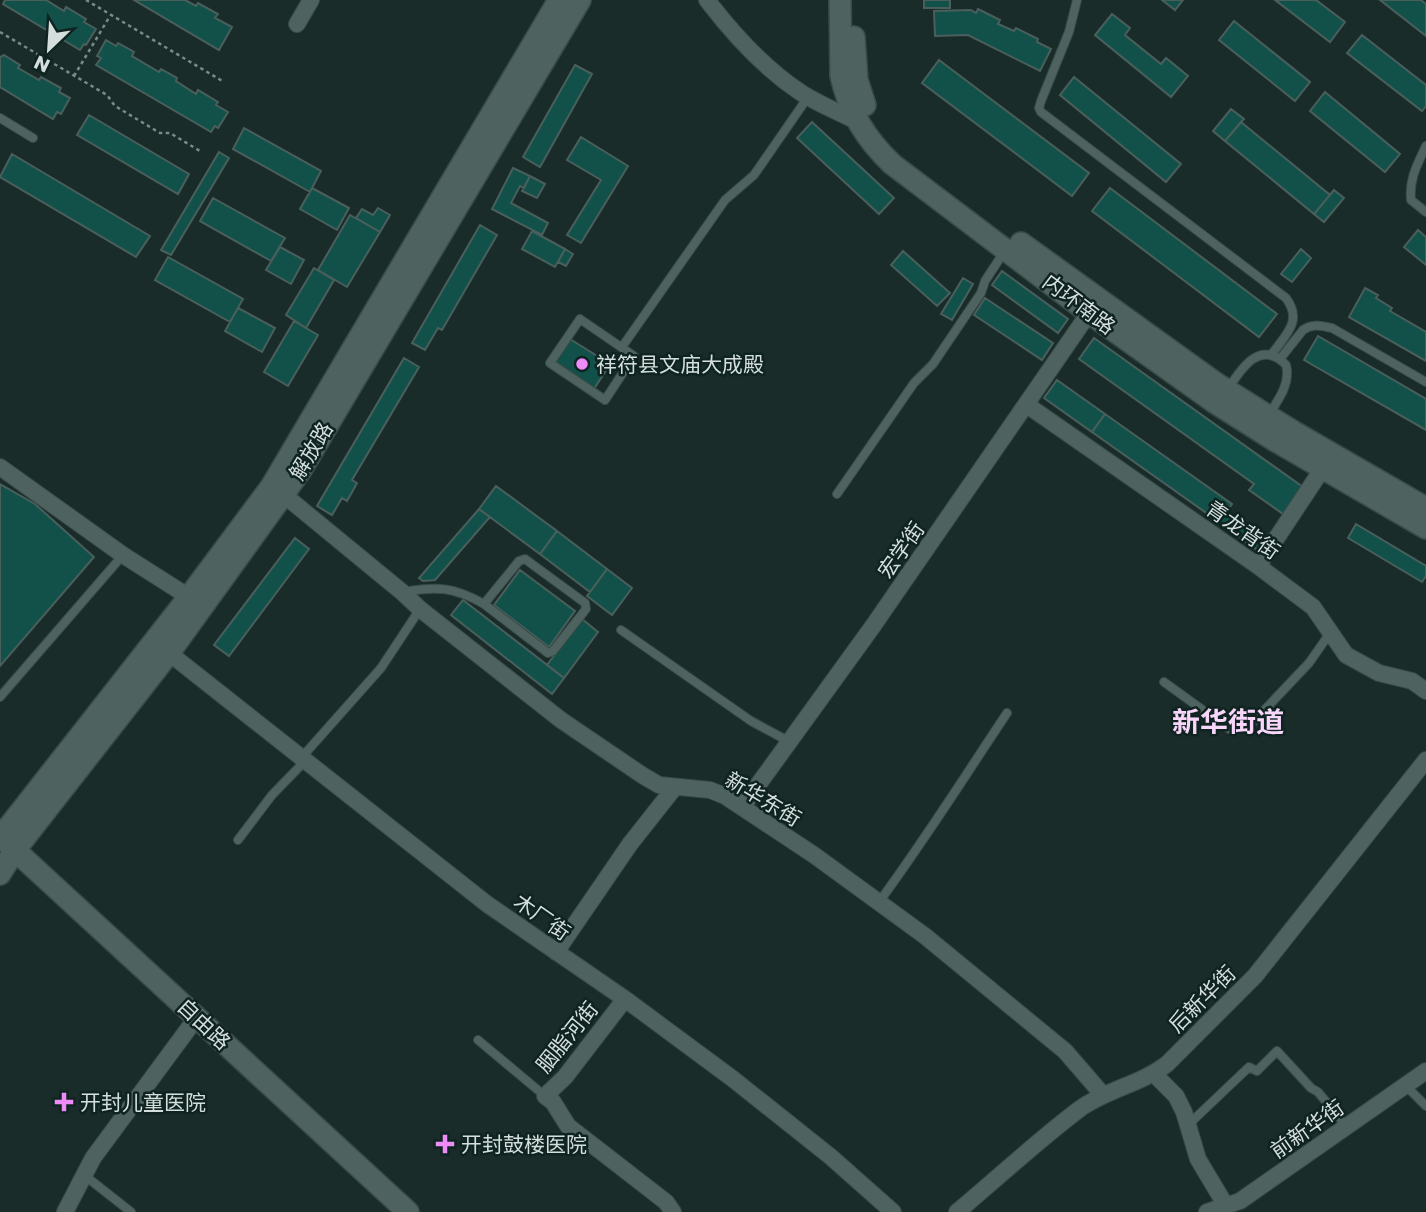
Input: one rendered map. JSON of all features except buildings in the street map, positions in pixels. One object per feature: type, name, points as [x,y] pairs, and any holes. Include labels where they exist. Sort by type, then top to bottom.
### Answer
[{"type":"street","points":[[297,24],[311,0]]},
{"type":"street","name":"解放路","points":[[0,874],[4,840],[271,487],[559,0]]},
{"type":"street","name":"解放路","points":[[4,840],[169,653],[284,495],[580,0]]},
{"type":"street","points":[[707,0],[729,29],[781,78],[808,97],[858,122]]},
{"type":"street","name":"内环南路","points":[[840,0],[841,76],[850,105],[867,136],[892,164],[1089,313],[1214,402],[1426,528]]},
{"type":"street","name":"内环南路","points":[[854,0],[854,48],[860,92],[874,120],[893,147],[923,173],[1227,390],[1426,508]]},
{"type":"street","name":"宏学街","points":[[742,807],[1027,405],[1089,313]]},
{"type":"street","name":"青龙背街","points":[[1027,405],[1313,607],[1346,655],[1378,673],[1412,681],[1426,691]]},
{"type":"street","points":[[0,467],[123,555],[190,597]]},
{"type":"street","points":[[1258,566],[1323,468]]},
{"type":"street","name":"新华东街","points":[[284,495],[420,609],[571,727],[659,785],[710,790],[725,796],[879,902],[925,936],[1065,1051],[1103,1095]]},
{"type":"street","name":"木厂街","points":[[169,653],[487,904],[625,999],[733,1079],[831,1157],[893,1212]]},
{"type":"street","name":"后新华街","points":[[957,1212],[1082,1107],[1103,1095],[1154,1074],[1167,1064],[1255,976],[1426,760]]},
{"type":"street","points":[[556,952],[630,844],[675,788]]},
{"type":"street","name":"自由路","points":[[4,840],[408,1212]]},
{"type":"street","name":"胭脂河街","points":[[625,999],[565,1077],[545,1096],[553,1102],[568,1126],[666,1202],[673,1212]]},
{"type":"street","points":[[65,1212],[93,1158],[197,1017]]},
{"type":"street","name":"前新华街","points":[[1207,1212],[1239,1206],[1426,1071]]},
{"type":"street","points":[[1154,1074],[1176,1096],[1203,1171],[1239,1206]]},
{"type":"lane","points":[[1077,0],[1069,32],[1041,100],[1041,112],[1286,298],[1295,315],[1276,356]]},
{"type":"lane","points":[[622,347],[725,200],[754,175],[808,97]]},
{"type":"lane","points":[[0,118],[33,138]]},
{"type":"lane","points":[[1426,146],[1413,174],[1410,190],[1412,200],[1426,212]]},
{"type":"lane","points":[[837,494],[914,383],[933,364],[981,293],[985,281],[1006,250]]},
{"type":"lane","points":[[580,319],[622,347],[634,356],[605,400],[551,363],[580,319]]},
{"type":"lane","points":[[1293,323],[1303,330]]},
{"type":"lane","points":[[1276,356],[1303,330],[1315,325],[1332,328],[1426,383]]},
{"type":"lane","points":[[1227,390],[1248,362],[1266,354],[1276,356],[1286,365],[1287,380],[1268,416]]},
{"type":"lane","points":[[0,697],[123,555]]},
{"type":"lane","points":[[402,592],[438,587],[467,594],[548,653],[553,651],[586,609],[585,603],[525,559],[519,561],[484,604]]},
{"type":"lane","points":[[238,840],[272,795],[380,668],[420,609]]},
{"type":"lane","points":[[621,630],[751,721],[790,742]]},
{"type":"lane","points":[[1164,682],[1228,729],[1237,730],[1254,721],[1309,663],[1330,633]]},
{"type":"lane","points":[[879,902],[925,839],[1007,713]]},
{"type":"lane","points":[[478,1040],[545,1096]]},
{"type":"lane","points":[[1188,1125],[1249,1067],[1257,1071],[1277,1051],[1311,1088],[1318,1092],[1347,1127]]},
{"type":"lane","points":[[1406,1086],[1426,1106]]},
{"type":"lane","points":[[84,1175],[131,1212]]},
{"type":"path","points":[[86,0],[224,82]]},
{"type":"path","points":[[74,76],[111,15]]},
{"type":"path","points":[[0,32],[107,95],[115,106],[160,133],[170,133],[200,151]]},
{"type":"place","name":"祥符县文庙大成殿","points":[[582,364]]},
{"type":"place","name":"开封儿童医院","points":[[64,1102]]},
{"type":"place","name":"开封鼓楼医院","points":[[445,1144]]},
{"type":"district","name":"新华街道","points":[[1228,722]]}]
